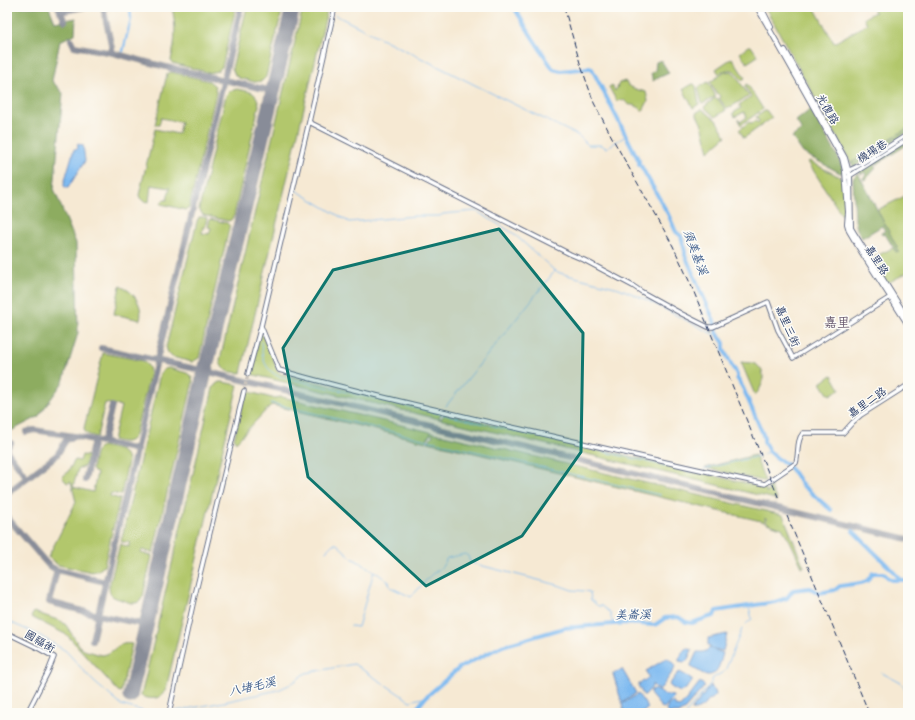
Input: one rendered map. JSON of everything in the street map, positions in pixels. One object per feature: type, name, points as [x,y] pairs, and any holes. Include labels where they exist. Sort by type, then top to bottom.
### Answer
[{"type":"main road","name":"光復路","points":[[757,7],[842,158],[848,174],[847,224]]},
{"type":"main road","name":"光復路","points":[[761,7],[845,158],[848,174],[852,228]]},
{"type":"main road","name":"嘉里路","points":[[847,224],[849,231],[858,247],[908,319]]},
{"type":"main road","name":"嘉里路","points":[[852,228],[908,325]]},
{"type":"street","points":[[248,374],[261,326],[335,7]]},
{"type":"street","name":"嘉里三街","points":[[309,122],[584,260],[708,327],[713,327],[768,302],[780,334],[793,358],[891,296]]},
{"type":"street","name":"機場巷","points":[[848,174],[908,134]]},
{"type":"street","name":"機場巷","points":[[867,162],[908,139]]},
{"type":"street","name":"嘉里二路","points":[[261,326],[279,370],[318,382],[444,412],[765,484],[796,463],[798,456],[798,439],[803,433],[843,434],[861,415],[908,385]]},
{"type":"street","points":[[169,713],[195,595],[244,391]]},
{"type":"street","name":"國福街","points":[[7,633],[54,657],[27,713]]},
{"type":"highlighted area","points":[[499,229],[583,333],[581,452],[522,536],[426,586],[308,477],[283,348],[333,270]]},
{"type":"green space","points":[[7,7],[49,7],[55,22],[76,18],[75,34],[60,41],[52,81],[63,93],[54,189],[76,243],[78,333],[63,382],[38,417],[7,433]]},
{"type":"green space","points":[[172,7],[236,7],[222,67],[217,71],[210,73],[172,63],[171,60],[175,34]]},
{"type":"green space","points":[[247,7],[283,7],[266,77],[262,81],[255,82],[239,78],[235,75],[232,68]]},
{"type":"green space","points":[[303,7],[328,7],[241,373],[230,372],[222,367],[220,360]]},
{"type":"green space","points":[[765,7],[814,7],[834,43],[867,24],[864,18],[875,12],[872,7],[908,7],[908,128],[851,163]]},
{"type":"green space","points":[[751,46],[758,56],[747,63],[740,53]]},
{"type":"green space","points":[[732,58],[745,78],[742,81],[737,73],[732,70],[727,70],[719,74],[716,69]]},
{"type":"green space","points":[[661,60],[669,73],[653,81],[651,73],[655,71],[656,62]]},
{"type":"green space","points":[[731,71],[734,73],[749,96],[727,109],[710,82],[725,72]]},
{"type":"green space","points":[[171,72],[209,81],[215,86],[216,93],[189,208],[186,210],[161,204],[163,200],[167,200],[170,188],[151,185],[149,202],[143,201],[139,195],[155,129],[178,134],[181,122],[161,118],[159,125],[155,125],[167,74]]},
{"type":"green space","points":[[625,81],[631,87],[646,92],[648,101],[643,111],[636,106],[629,105],[624,100],[619,100],[617,102],[609,87],[612,85],[615,91],[619,83]]},
{"type":"green space","points":[[708,82],[715,97],[702,104],[698,88]]},
{"type":"green space","points":[[693,84],[696,86],[699,104],[693,108],[683,89]]},
{"type":"green space","points":[[746,84],[763,109],[741,125],[738,119],[740,122],[747,117],[744,112],[735,117],[733,113],[741,108],[739,105],[751,97],[745,86]]},
{"type":"green space","points":[[237,89],[252,92],[258,100],[259,105],[234,216],[228,221],[203,215],[199,209],[226,95],[230,91]]},
{"type":"green space","points":[[715,98],[718,99],[726,110],[715,117],[704,107]]},
{"type":"green space","points":[[702,109],[716,120],[726,136],[709,151],[702,125],[696,113]]},
{"type":"green space","points":[[811,109],[837,155],[843,169],[842,173],[803,153],[792,137],[802,130],[796,121]]},
{"type":"green space","points":[[766,110],[772,118],[744,138],[739,130],[749,122],[751,123],[756,121],[758,123],[759,121],[756,117]]},
{"type":"green space","points":[[908,128],[908,132],[854,167],[851,163]]},
{"type":"green space","points":[[908,140],[908,144],[874,166],[876,168],[864,180],[863,178],[866,175],[864,172],[861,174],[859,171]]},
{"type":"green space","points":[[809,161],[844,180],[845,215],[841,214],[808,162]]},
{"type":"green space","points":[[858,173],[899,251],[896,252],[885,234],[882,235],[881,233],[885,231],[882,226],[862,238],[857,229],[855,220],[853,178]]},
{"type":"green space","points":[[908,193],[908,272],[886,284],[872,258],[893,248],[896,252],[899,251],[877,210]]},
{"type":"green space","points":[[199,217],[207,218],[202,233],[209,234],[211,228],[208,227],[210,219],[227,223],[230,226],[199,358],[192,362],[172,357],[168,353],[166,347]]},
{"type":"green space","points":[[120,286],[129,291],[137,301],[141,312],[140,320],[114,314]]},
{"type":"green space","points":[[259,335],[263,335],[278,371],[281,374],[442,412],[439,418],[441,419],[445,413],[763,486],[767,493],[769,483],[777,501],[771,498],[250,374]]},
{"type":"green space","points":[[103,353],[143,361],[150,370],[135,435],[128,442],[113,440],[121,406],[105,403],[97,437],[85,432],[84,428]]},
{"type":"green space","points":[[741,362],[755,364],[762,370],[762,384],[755,395]]},
{"type":"green space","points":[[169,368],[187,373],[192,377],[193,382],[153,553],[142,550],[141,553],[152,556],[143,596],[140,601],[131,603],[112,596],[109,587],[120,544],[129,547],[129,542],[121,542],[160,374],[164,369]]},
{"type":"green space","points":[[832,375],[840,389],[830,395],[821,383]]},
{"type":"green space","points":[[219,382],[238,385],[166,689],[159,697],[145,697],[141,696],[213,388]]},
{"type":"green space","points":[[246,391],[272,398],[282,397],[783,515],[804,567],[802,567],[782,528],[767,523],[765,517],[765,522],[428,442],[433,435],[430,434],[426,442],[272,405],[236,442],[234,439]]},
{"type":"green space","points":[[102,446],[119,450],[125,454],[128,462],[121,495],[111,493],[110,496],[120,499],[104,566],[99,570],[92,572],[58,565],[48,557],[76,502],[71,482],[67,483],[62,477],[67,473],[75,460],[80,461],[82,455],[88,456],[84,466],[78,469],[73,487],[93,492],[97,473],[92,469],[96,452]]},
{"type":"green space","points":[[755,455],[765,481],[705,468]]},
{"type":"green space","points":[[34,612],[61,621],[66,625],[80,647],[86,651],[103,655],[122,644],[132,644],[121,692],[118,691],[67,635],[31,617]]},
{"type":"water","points":[[77,144],[83,145],[85,161],[68,188],[66,188],[64,183],[74,149],[76,150],[78,148]]},
{"type":"water","points":[[727,634],[723,651],[708,645],[708,638]]},
{"type":"water","points":[[687,648],[692,650],[687,661],[679,661],[684,650]]},
{"type":"water","points":[[709,648],[723,653],[717,670],[711,675],[704,674],[691,667],[697,652],[708,650]]},
{"type":"water","points":[[667,658],[675,665],[674,670],[659,691],[652,684],[652,687],[645,695],[643,695],[638,685],[648,678],[649,679],[646,671]]},
{"type":"water","points":[[622,669],[636,693],[622,703],[613,674]]},
{"type":"water","points":[[680,672],[692,679],[692,682],[686,689],[680,692],[669,685]]},
{"type":"water","points":[[700,682],[705,686],[684,710],[680,713],[668,713],[666,711],[667,707],[673,702],[678,707],[681,706]]},
{"type":"water","points":[[711,685],[716,695],[701,707],[696,710],[692,710],[693,708]]},
{"type":"water","points":[[654,689],[665,695],[673,696],[664,708],[661,707],[650,694],[651,690]]},
{"type":"water","points":[[638,694],[648,708],[642,713],[624,713],[622,704]]},
{"type":"waterway","points":[[123,51],[131,19],[130,7]]},
{"type":"waterway","name":"須美基溪","points":[[513,7],[553,69],[561,71],[592,69],[639,161],[639,165],[641,166],[668,214],[676,232],[681,236],[685,255],[714,321],[717,333],[724,343],[724,350],[735,370],[737,378],[743,388],[762,432],[764,442],[769,451],[786,464],[802,485],[831,510]]},
{"type":"waterway","points":[[335,15],[579,136],[588,145],[601,145],[606,148],[626,136]]},
{"type":"waterway","points":[[294,189],[349,222],[415,216],[440,216],[443,214],[475,211],[478,212],[513,233],[555,271],[619,288],[647,300],[713,334],[717,333]]},
{"type":"waterway","points":[[446,406],[555,271]]},
{"type":"waterway","points":[[261,342],[265,362],[270,370],[278,376],[692,472]]},
{"type":"waterway","points":[[270,403],[660,495]]},
{"type":"waterway","name":"須美基溪","points":[[763,454],[769,451]]},
{"type":"waterway","points":[[704,469],[759,456]]},
{"type":"waterway","name":"須美基溪","points":[[853,531],[900,579]]},
{"type":"waterway","points":[[326,551],[333,544],[337,544],[352,558],[389,582],[390,587],[411,597],[431,575],[442,567],[447,558],[465,554],[468,556],[470,562],[475,564],[558,585],[572,590],[590,592],[591,600],[598,606],[602,606],[610,613],[612,621],[616,624]]},
{"type":"waterway","points":[[351,626],[358,627],[374,571]]},
{"type":"waterway","name":"美崙溪","points":[[413,713],[426,697],[459,668],[502,646],[564,628],[626,623],[655,625],[665,618],[678,617],[686,622],[692,623],[714,616],[716,611],[775,602],[787,598],[793,590],[810,588],[819,593],[835,590],[840,586],[861,583],[867,581],[873,573],[883,573],[891,580],[908,580]]},
{"type":"waterway","points":[[746,624],[752,619],[749,607]]},
{"type":"waterway","name":"八堵毛溪","points":[[7,621],[37,634],[66,651],[93,681],[121,705],[150,713]]},
{"type":"waterway","points":[[686,713],[711,683],[713,678],[725,671],[742,629]]},
{"type":"waterway","name":"八堵毛溪","points":[[170,712],[278,690],[291,684],[306,673],[354,664],[410,701],[426,697]]},
{"type":"waterway","points":[[882,673],[901,683],[908,698]]},
{"type":"waterway","points":[[843,713],[846,706],[860,713]]},
{"type":"taxiway","points":[[58,7],[65,21]]},
{"type":"taxiway","points":[[60,12],[84,7]]},
{"type":"taxiway","points":[[103,7],[113,53],[166,67],[273,91]]},
{"type":"taxiway","points":[[92,640],[241,7]]},
{"type":"taxiway","points":[[71,40],[74,46],[113,53]]},
{"type":"taxiway","points":[[101,348],[205,371],[908,539]]},
{"type":"taxiway","points":[[103,442],[112,406]]},
{"type":"taxiway","points":[[26,432],[34,430],[74,436]]},
{"type":"taxiway","points":[[7,493],[57,455],[66,440],[75,436],[137,450]]},
{"type":"taxiway","points":[[85,480],[94,440]]},
{"type":"taxiway","points":[[7,448],[11,443]]},
{"type":"taxiway","points":[[7,451],[27,478]]},
{"type":"taxiway","points":[[7,517],[49,566],[57,570],[105,582]]},
{"type":"taxiway","points":[[57,570],[49,602],[98,615],[147,625]]},
{"type":"runway","points":[[130,696],[205,371],[293,7]]},
{"type":"tunnel","points":[[244,391],[248,374]]},
{"type":"railway","points":[[564,7],[580,63],[594,103],[673,246],[691,285],[779,499]]},
{"type":"railway","points":[[787,516],[869,713]]},
{"type":"district","name":"嘉里","points":[[837,322]]}]
